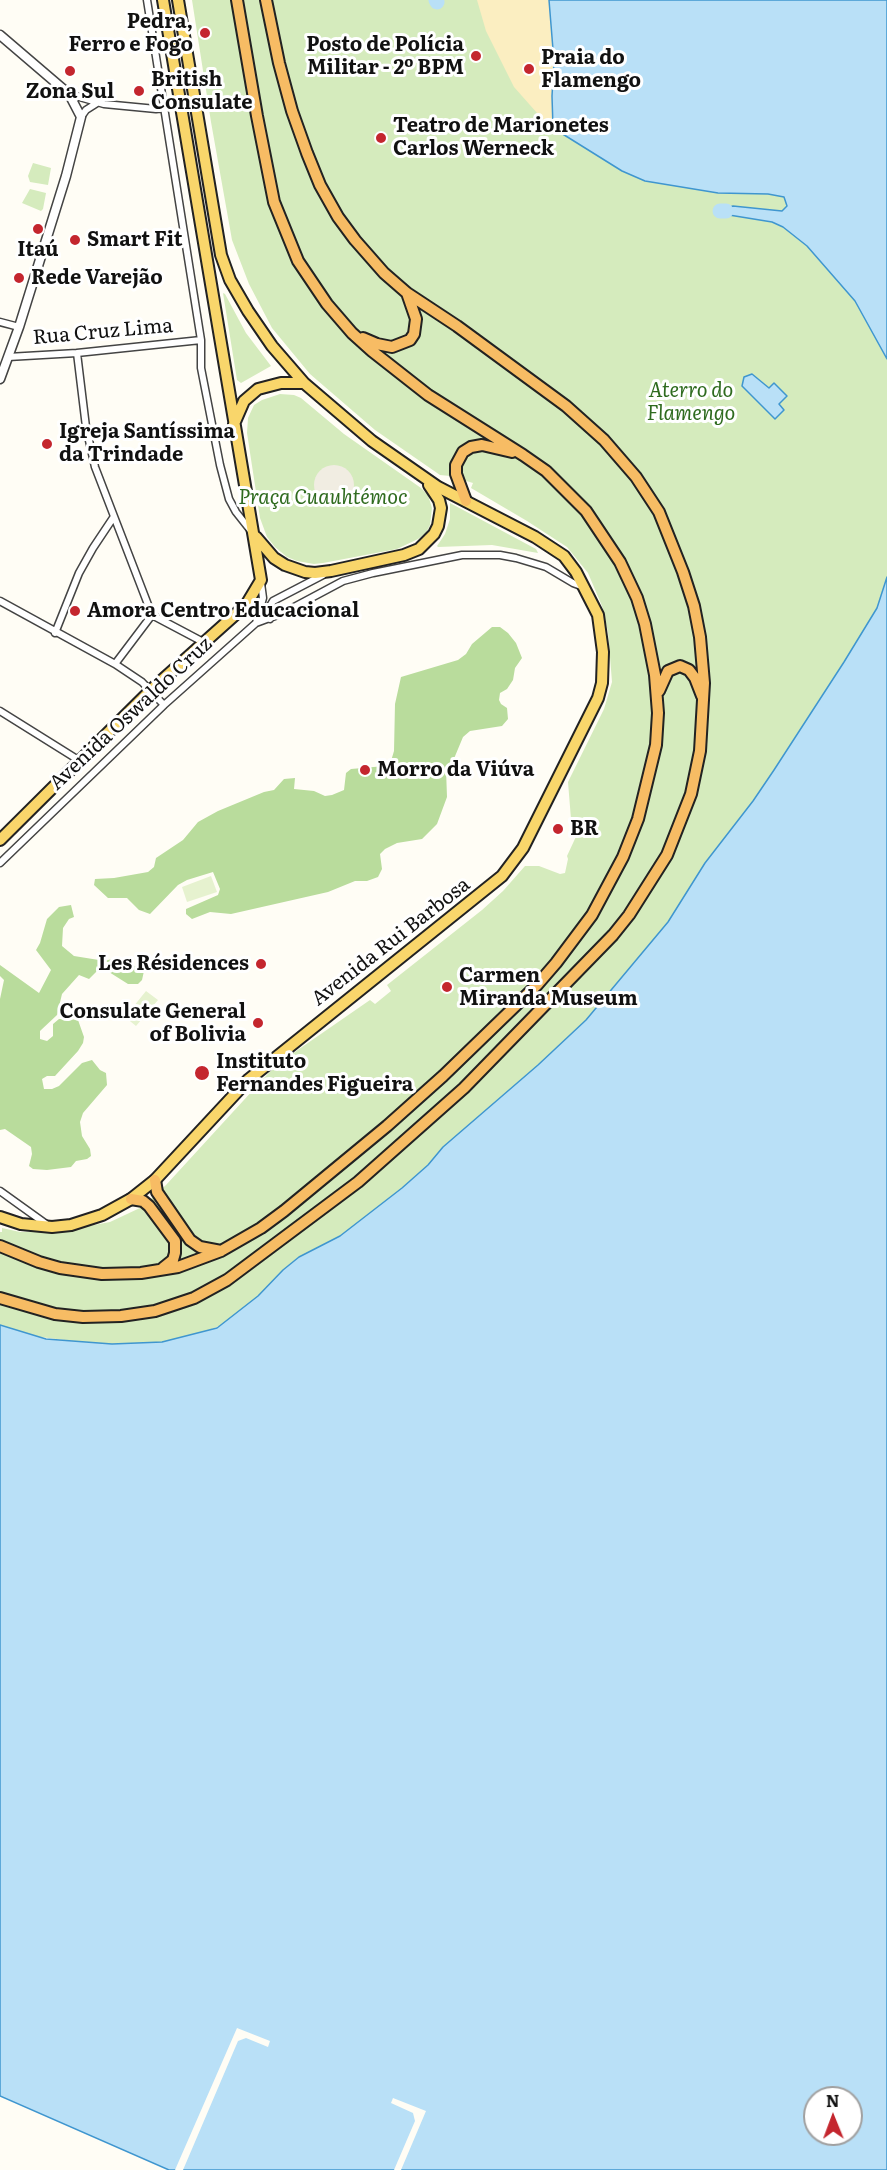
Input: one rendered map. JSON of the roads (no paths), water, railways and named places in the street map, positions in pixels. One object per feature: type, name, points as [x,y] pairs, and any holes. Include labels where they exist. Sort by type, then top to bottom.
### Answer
[{"type":"highway","points":[[0,1246],[39,1262],[87,1272],[121,1274],[160,1270],[194,1262],[221,1251],[246,1238],[284,1211],[387,1126],[490,1032],[556,963],[592,915],[608,886],[638,819],[656,745],[657,695],[650,639],[637,597],[620,562],[586,511],[546,471],[428,395],[352,333],[327,304],[298,261],[274,202],[265,163],[237,0]]},
{"type":"highway","points":[[0,1298],[55,1314],[83,1317],[121,1316],[155,1311],[194,1298],[227,1280],[358,1182],[464,1088],[558,994],[629,915],[667,855],[691,794],[700,751],[705,683],[700,637],[694,606],[683,572],[659,512],[636,477],[604,440],[566,406],[457,326],[407,293],[377,266],[355,240],[338,217],[320,184],[307,153],[292,111],[279,63],[266,0]]},
{"type":"highway","points":[[352,333],[385,347],[398,346],[410,340],[414,334],[416,319],[407,293]]},
{"type":"highway","points":[[466,501],[460,491],[456,474],[456,465],[463,452],[471,447],[482,446],[524,455]]},
{"type":"highway","points":[[657,695],[666,673],[680,666],[689,670],[695,678],[704,702]]},
{"type":"highway","points":[[155,1180],[158,1192],[190,1240],[201,1247],[221,1251]]},
{"type":"highway","points":[[131,1199],[143,1201],[149,1206],[175,1241],[176,1253],[173,1260],[160,1270]]},
{"type":"main road","points":[[163,0],[261,580]]},
{"type":"main road","points":[[178,0],[221,255],[230,280],[272,346],[304,383],[372,441],[423,478],[435,491],[441,508],[438,526],[419,549],[404,555],[331,571],[305,572],[285,565],[274,558],[254,535]]},
{"type":"main road","points":[[234,426],[244,401],[258,389],[281,383],[304,383]]},
{"type":"main road","name":"Avenida Rui Barbosa","points":[[0,1217],[12,1222],[52,1227],[70,1226],[102,1215],[131,1199],[155,1180],[248,1080],[502,876],[519,856],[598,698],[602,683],[603,652],[598,615],[576,572],[564,556],[535,537],[423,478]]},
{"type":"main road","name":"Avenida Oswaldo Cruz","points":[[0,840],[151,690],[246,605],[261,580]]},
{"type":"street","points":[[147,0],[201,340],[201,368],[220,465],[229,499],[254,535]]},
{"type":"street","points":[[0,35],[69,93],[98,103],[164,108]]},
{"type":"street","points":[[69,93],[81,117]]},
{"type":"street","points":[[0,379],[19,327],[68,171],[81,117],[86,110],[98,103]]},
{"type":"street","points":[[0,322],[19,327]]},
{"type":"street","name":"Rua Cruz Lima","points":[[8,357],[77,353],[201,340]]},
{"type":"street","points":[[77,353],[89,447],[113,518],[152,615],[205,643]]},
{"type":"street","points":[[55,633],[79,573],[113,518]]},
{"type":"street","points":[[256,623],[270,619],[343,581],[462,555],[500,555],[531,561],[582,586]]},
{"type":"street","points":[[270,619],[268,607],[273,601],[331,571]]},
{"type":"street","points":[[256,623],[263,598],[261,580]]},
{"type":"street","points":[[0,601],[115,664],[151,690],[164,705]]},
{"type":"street","points":[[115,664],[152,615]]},
{"type":"street","name":"Avenida Oswaldo Cruz","points":[[0,862],[164,705],[256,623]]},
{"type":"street","points":[[0,711],[81,761]]},
{"type":"street","points":[[0,1191],[52,1227]]},
{"type":"water","points":[[549,0],[887,0],[887,359],[855,301],[807,246],[783,227],[772,222],[729,215],[726,211],[727,208],[733,206],[782,211],[787,206],[784,197],[768,194],[718,193],[645,181],[622,171],[553,128],[554,62]]},
{"type":"water","points":[[752,374],[769,388],[774,383],[787,396],[779,404],[784,410],[775,419],[742,386],[744,377]]},
{"type":"water","points":[[887,577],[887,2170],[169,2170],[0,2096],[0,1325],[46,1339],[112,1344],[162,1342],[217,1328],[258,1296],[299,1257],[340,1236],[402,1188],[428,1165],[443,1147],[586,1020],[668,922],[705,863],[774,770],[877,608]]},
{"type":"waterway","points":[[720,211],[726,211]]},
{"type":"place","name":"Pedra, Ferro e Fogo","points":[[205,33]]},
{"type":"place","name":"Posto de Polícia Militar - 2º BPM","points":[[476,56]]},
{"type":"place","name":"Praia do Flamengo","points":[[529,69]]},
{"type":"place","name":"Zona Sul","points":[[70,71]]},
{"type":"place","name":"British Consulate","points":[[139,91]]},
{"type":"place","name":"Teatro de Marionetes Carlos Werneck","points":[[381,138]]},
{"type":"place","name":"Itaú","points":[[38,229]]},
{"type":"place","name":"Smart Fit","points":[[75,240]]},
{"type":"place","name":"Rede Varejão","points":[[19,278]]},
{"type":"place","name":"Igreja Santíssima da Trindade","points":[[47,444]]},
{"type":"place","name":"Amora Centro Educacional","points":[[75,611]]},
{"type":"place","name":"Morro da Viúva","points":[[365,770]]},
{"type":"place","name":"BR","points":[[558,829]]},
{"type":"place","name":"Les Résidences","points":[[261,964]]},
{"type":"place","name":"Carmen Miranda Museum","points":[[447,987]]},
{"type":"place","name":"Consulate General of Bolivia","points":[[258,1023]]},
{"type":"place","name":"Instituto Fernandes Figueira","points":[[202,1073]]},
{"type":"park label","name":"Aterro do Flamengo","points":[[691,402]]},
{"type":"park label","name":"Praça Cuauhtémoc","points":[[323,498]]}]
